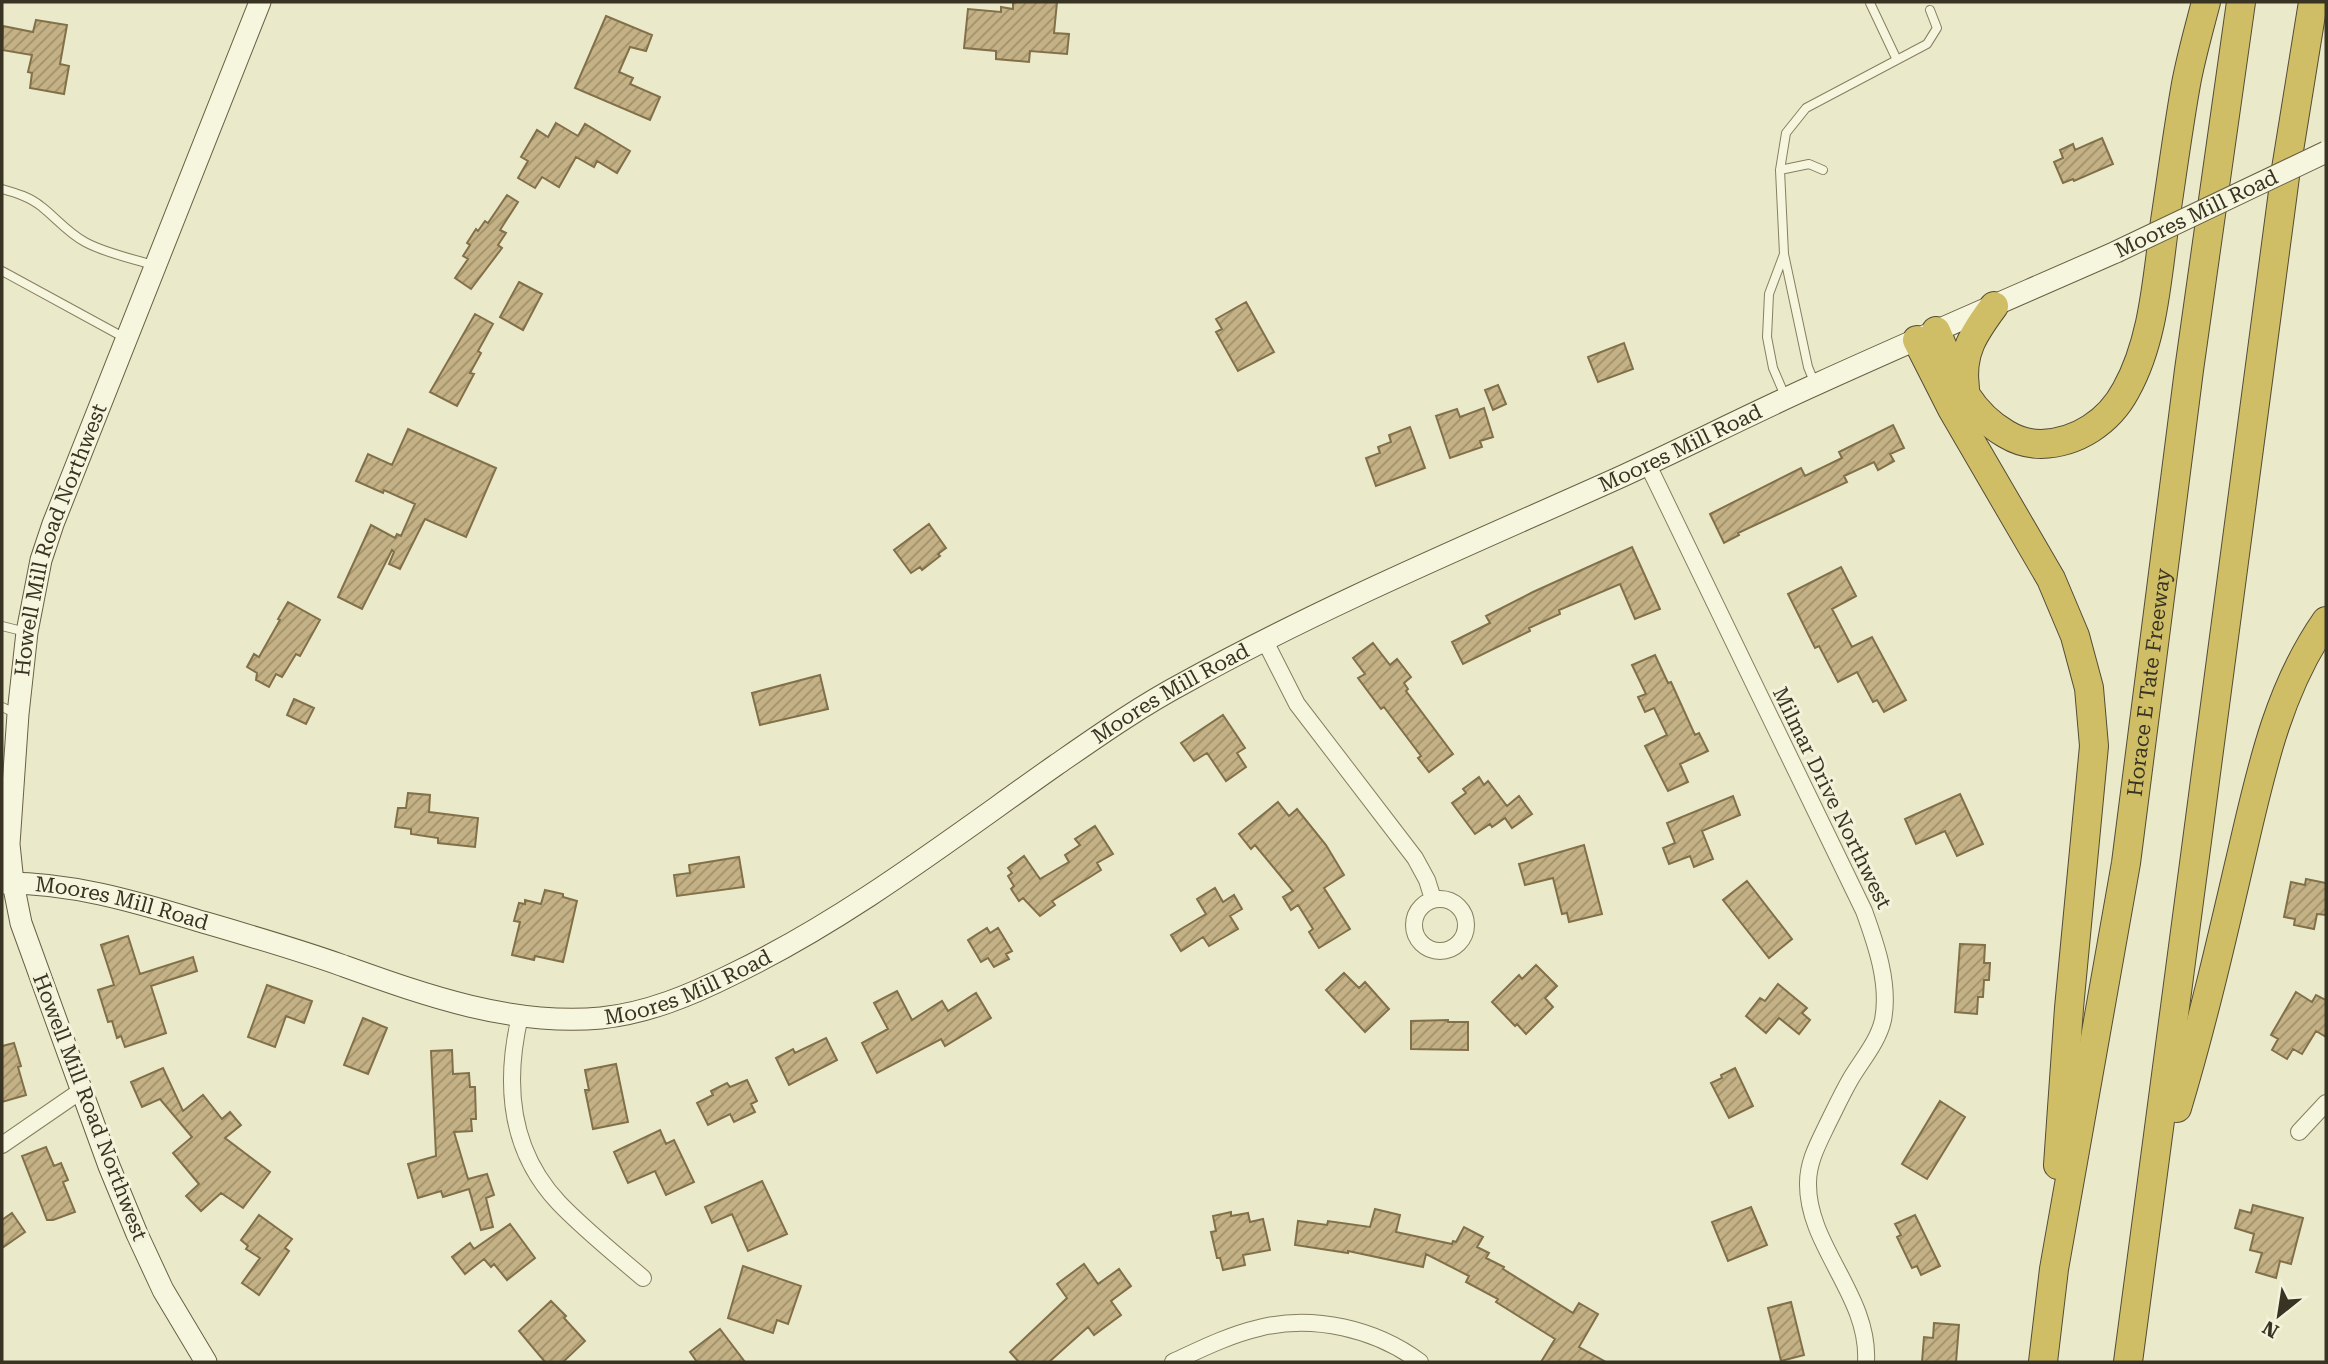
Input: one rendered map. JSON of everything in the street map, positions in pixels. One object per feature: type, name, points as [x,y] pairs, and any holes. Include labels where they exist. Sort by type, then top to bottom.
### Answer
[{"type":"highway","points":[[1927,336],[1966,398],[1980,415],[2013,438],[2035,444],[2055,444],[2075,438],[2096,426],[2112,411],[2126,392],[2144,347],[2150,323],[2186,83],[2206,2]]},
{"type":"highway","name":"Horace E Tate Freeway","points":[[2043,1362],[2054,1269],[2126,863],[2189,370],[2242,2]]},
{"type":"highway","points":[[2128,1362],[2286,169],[2313,2]]},
{"type":"highway","points":[[1966,398],[1963,375],[1966,352],[1994,306]]},
{"type":"highway","points":[[1927,336],[1952,409],[2051,579],[2075,636],[2089,688],[2094,746],[2059,1140],[2054,1269]]},
{"type":"highway","points":[[2152,1188],[2183,1090],[2210,988],[2263,762],[2294,675],[2326,621]]},
{"type":"street","name":"Howell Mill Road Northwest","points":[[206,1362],[163,1290],[136,1234],[8,883],[10,711],[41,560],[53,524],[260,2]]},
{"type":"street","name":"Moores Mill Road","points":[[8,883],[72,888],[155,907],[280,944],[432,998],[520,1016],[577,1019],[632,1013],[678,999],[757,962],[815,930],[1140,708],[1265,641],[1786,398],[2116,252],[2326,152]]},
{"type":"street","name":"Milmar Drive Northwest","points":[[1647,464],[1872,931],[1883,978],[1881,1027],[1850,1080],[1816,1148],[1809,1173],[1809,1197],[1814,1220],[1855,1307],[1863,1329],[1866,1362]]},
{"type":"street","points":[[1265,641],[1297,704],[1415,858],[1427,880],[1433,899]]},
{"type":"street","points":[[520,1016],[512,1050],[510,1082],[514,1115],[523,1146],[538,1175],[557,1202],[643,1278]]},
{"type":"street","points":[[2,1144],[82,1090]]},
{"type":"street","points":[[2299,1132],[2326,1104]]},
{"type":"street","points":[[1173,1362],[1237,1334],[1262,1327],[1304,1323],[1356,1331],[1382,1340],[1420,1362]]},
{"type":"lane","points":[[1870,3],[1897,60]]},
{"type":"lane","points":[[1815,385],[1808,367],[1784,254],[1780,170],[1786,133],[1805,108],[1927,44],[1937,29],[1930,10]]},
{"type":"lane","points":[[1780,170],[1809,164],[1823,170]]},
{"type":"lane","points":[[2,189],[22,194],[40,205],[84,242],[156,266]]},
{"type":"lane","points":[[1784,254],[1769,293],[1767,337],[1773,368],[1786,398]]},
{"type":"lane","points":[[2,271],[126,338]]},
{"type":"lane","points":[[2,626],[27,632]]},
{"type":"building","points":[[1013,2],[1057,2],[1054,33],[1069,34],[1067,54],[1030,51],[1029,62],[996,59],[996,51],[964,48],[968,9],[1001,12],[1001,7],[1013,9]]},
{"type":"building","points":[[606,16],[652,35],[646,51],[630,47],[619,72],[633,78],[630,84],[660,97],[650,120],[575,88]]},
{"type":"building","points":[[36,20],[67,25],[60,64],[69,66],[64,94],[30,88],[32,73],[28,72],[32,55],[2,50],[3,26],[33,32]]},
{"type":"building","points":[[556,123],[578,136],[585,124],[630,151],[617,173],[597,161],[594,167],[576,157],[559,187],[542,177],[535,188],[518,178],[528,161],[521,157],[537,130],[548,137]]},
{"type":"building","points":[[2102,138],[2113,164],[2063,183],[2054,162],[2063,158],[2060,150],[2073,144],[2075,150]]},
{"type":"building","points":[[507,195],[518,202],[500,230],[506,233],[498,245],[502,248],[471,289],[455,278],[468,259],[463,256],[470,245],[467,243],[476,229],[478,231],[485,221],[488,223]]},
{"type":"building","points":[[519,282],[542,294],[523,330],[500,317]]},
{"type":"building","points":[[1246,302],[1274,352],[1238,371],[1216,332],[1222,329],[1216,319]]},
{"type":"building","points":[[475,314],[493,324],[478,351],[481,353],[470,373],[474,374],[457,406],[430,392]]},
{"type":"building","points":[[1624,343],[1633,369],[1598,382],[1588,357]]},
{"type":"building","points":[[1498,385],[1506,404],[1493,410],[1485,390]]},
{"type":"building","points":[[1484,408],[1493,437],[1480,441],[1482,447],[1450,458],[1436,416],[1457,409],[1460,417]]},
{"type":"building","points":[[1893,425],[1904,448],[1890,454],[1894,461],[1878,470],[1874,462],[1844,476],[1847,482],[1738,533],[1739,535],[1724,543],[1710,514],[1801,468],[1805,476],[1842,458],[1839,452]]},
{"type":"building","points":[[1410,427],[1425,468],[1376,486],[1366,458],[1380,453],[1378,447],[1391,442],[1389,435]]},
{"type":"building","points":[[408,429],[496,468],[466,537],[425,519],[400,569],[389,564],[394,552],[392,550],[362,609],[338,597],[371,525],[395,538],[397,534],[401,536],[415,504],[356,481],[368,454],[392,465]]},
{"type":"building","points":[[929,524],[946,548],[922,570],[920,567],[911,573],[894,550]]},
{"type":"building","points":[[1632,547],[1660,609],[1635,619],[1620,584],[1559,610],[1560,614],[1529,628],[1530,631],[1463,664],[1452,642],[1490,623],[1486,616]]},
{"type":"building","points":[[1841,567],[1856,596],[1832,609],[1852,647],[1872,637],[1906,700],[1884,712],[1877,700],[1873,702],[1857,672],[1838,682],[1819,646],[1815,648],[1788,594]]},
{"type":"building","points":[[288,602],[320,620],[300,656],[296,654],[282,677],[276,674],[269,687],[256,680],[257,673],[247,667],[254,654],[259,657]]},
{"type":"building","points":[[1373,643],[1390,665],[1397,659],[1411,677],[1404,683],[1408,689],[1406,691],[1453,754],[1429,772],[1418,758],[1421,756],[1384,707],[1381,709],[1358,678],[1365,674],[1353,658]]},
{"type":"building","points":[[1655,655],[1668,683],[1671,682],[1695,735],[1699,733],[1708,751],[1680,764],[1688,782],[1668,791],[1645,746],[1667,735],[1654,708],[1645,712],[1638,697],[1646,694],[1632,665]]},
{"type":"building","points":[[820,675],[828,709],[760,725],[752,693]]},
{"type":"building","points":[[294,699],[314,708],[306,724],[287,715]]},
{"type":"building","points":[[1223,715],[1245,748],[1237,753],[1246,767],[1226,781],[1207,753],[1194,761],[1181,743]]},
{"type":"building","points":[[1479,777],[1484,785],[1488,781],[1507,806],[1519,796],[1532,814],[1512,828],[1505,818],[1475,834],[1452,803],[1466,793],[1463,789]]},
{"type":"building","points":[[408,793],[430,795],[429,812],[478,818],[475,847],[438,843],[438,838],[411,834],[411,829],[395,827],[398,808],[406,808]]},
{"type":"building","points":[[1960,794],[1983,844],[1957,856],[1945,831],[1916,844],[1905,819]]},
{"type":"building","points":[[1733,796],[1740,815],[1702,831],[1713,859],[1694,867],[1690,856],[1669,864],[1663,848],[1675,843],[1667,823]]},
{"type":"building","points":[[1278,802],[1289,816],[1297,809],[1326,845],[1344,875],[1324,888],[1350,929],[1319,948],[1309,932],[1313,929],[1298,905],[1291,910],[1283,897],[1293,891],[1255,845],[1251,849],[1239,834]]},
{"type":"building","points":[[1095,826],[1113,854],[1097,863],[1101,870],[1052,901],[1055,905],[1040,916],[1023,898],[1019,901],[1011,889],[1014,886],[1008,876],[1012,873],[1008,868],[1024,856],[1040,879],[1069,862],[1065,855],[1080,845],[1075,839]]},
{"type":"building","points":[[1584,845],[1602,914],[1569,922],[1567,913],[1562,914],[1553,878],[1525,885],[1519,864]]},
{"type":"building","points":[[739,857],[744,887],[677,896],[674,875],[690,873],[689,865]]},
{"type":"building","points":[[2306,879],[2326,883],[2326,915],[2317,914],[2314,929],[2294,925],[2295,919],[2284,917],[2291,882],[2305,885]]},
{"type":"building","points":[[1747,881],[1792,939],[1769,958],[1723,900]]},
{"type":"building","points":[[1215,888],[1223,902],[1234,895],[1242,909],[1230,916],[1238,929],[1209,946],[1203,937],[1181,951],[1171,935],[1206,914],[1197,899]]},
{"type":"building","points":[[545,890],[577,901],[563,962],[535,956],[534,960],[512,955],[520,922],[514,921],[519,903],[525,904],[525,900],[541,904]]},
{"type":"building","points":[[987,928],[990,933],[998,928],[1012,951],[1006,954],[1009,959],[994,967],[988,958],[981,962],[968,940]]},
{"type":"building","points":[[128,936],[140,974],[193,957],[197,971],[151,986],[166,1033],[125,1047],[121,1036],[117,1038],[112,1021],[108,1022],[98,990],[114,985],[101,945]]},
{"type":"building","points":[[1960,944],[1985,945],[1984,963],[1990,963],[1989,980],[1984,980],[1983,997],[1978,997],[1977,1014],[1955,1012]]},
{"type":"building","points":[[1536,965],[1557,986],[1545,998],[1553,1007],[1526,1034],[1492,1002],[1519,975],[1522,979]]},
{"type":"building","points":[[1344,973],[1359,988],[1365,982],[1389,1009],[1365,1032],[1326,990]]},
{"type":"building","points":[[1778,984],[1807,1008],[1802,1013],[1810,1020],[1799,1034],[1779,1018],[1766,1033],[1746,1016],[1760,998],[1765,1001]]},
{"type":"building","points":[[267,985],[312,1001],[304,1023],[286,1016],[275,1047],[248,1037]]},
{"type":"building","points":[[897,991],[912,1020],[942,1001],[948,1011],[976,993],[991,1018],[945,1046],[941,1039],[877,1073],[862,1043],[888,1029],[874,1003]]},
{"type":"building","points":[[2296,992],[2312,1002],[2316,995],[2326,1000],[2326,1037],[2316,1031],[2302,1054],[2293,1049],[2287,1059],[2272,1050],[2278,1039],[2271,1035]]},
{"type":"building","points":[[363,1018],[387,1028],[368,1074],[344,1065]]},
{"type":"building","points":[[1411,1021],[1468,1022],[1468,1050],[1411,1049]]},
{"type":"building","points":[[826,1038],[837,1060],[789,1085],[776,1058],[793,1049],[795,1053]]},
{"type":"building","points":[[14,1043],[26,1095],[2,1102],[2,1046]]},
{"type":"building","points":[[452,1050],[453,1074],[469,1073],[470,1087],[475,1087],[476,1119],[471,1119],[472,1131],[454,1132],[468,1179],[487,1174],[494,1195],[486,1198],[493,1227],[481,1230],[469,1189],[443,1197],[441,1191],[418,1198],[408,1164],[436,1156],[431,1051]]},
{"type":"building","points":[[616,1064],[628,1122],[593,1129],[585,1090],[589,1090],[585,1070]]},
{"type":"building","points":[[163,1068],[183,1111],[203,1095],[222,1119],[230,1112],[241,1125],[225,1138],[270,1172],[243,1208],[221,1193],[201,1211],[186,1196],[199,1184],[173,1153],[192,1137],[160,1099],[142,1107],[131,1082]]},
{"type":"building","points":[[1735,1068],[1753,1106],[1729,1118],[1711,1083]]},
{"type":"building","points":[[747,1080],[757,1101],[751,1104],[755,1112],[734,1122],[730,1114],[708,1125],[697,1103],[713,1095],[711,1091],[727,1083],[730,1087]]},
{"type":"building","points":[[1940,1101],[1965,1117],[1927,1179],[1902,1164]]},
{"type":"building","points":[[660,1130],[666,1144],[674,1140],[694,1182],[666,1195],[655,1171],[628,1183],[614,1152]]},
{"type":"building","points":[[46,1147],[54,1166],[61,1163],[68,1180],[63,1182],[75,1212],[53,1220],[47,1220],[22,1156]]},
{"type":"building","points":[[762,1181],[787,1234],[748,1251],[732,1214],[712,1223],[705,1207]]},
{"type":"building","points":[[2253,1205],[2303,1218],[2291,1264],[2280,1261],[2276,1278],[2256,1272],[2262,1253],[2250,1250],[2254,1234],[2235,1228],[2240,1210],[2251,1213]]},
{"type":"building","points":[[1751,1207],[1767,1245],[1728,1261],[1712,1222]]},
{"type":"building","points":[[1375,1209],[1400,1215],[1396,1232],[1452,1244],[1453,1241],[1456,1242],[1464,1227],[1483,1237],[1477,1247],[1489,1253],[1486,1258],[1573,1313],[1579,1303],[1598,1314],[1579,1347],[1606,1362],[1541,1362],[1555,1339],[1496,1302],[1498,1299],[1466,1282],[1469,1276],[1426,1254],[1423,1267],[1348,1251],[1295,1245],[1298,1221],[1327,1225],[1328,1221],[1370,1227]]},
{"type":"building","points":[[1231,1212],[1231,1216],[1248,1213],[1250,1222],[1263,1219],[1270,1250],[1243,1255],[1245,1265],[1223,1270],[1220,1258],[1217,1258],[1211,1232],[1216,1231],[1213,1216]]},
{"type":"building","points":[[12,1213],[25,1232],[2,1248],[2,1220]]},
{"type":"building","points":[[259,1215],[292,1239],[285,1248],[289,1251],[259,1295],[242,1283],[260,1258],[246,1249],[248,1246],[241,1240]]},
{"type":"building","points":[[1915,1215],[1940,1266],[1921,1275],[1917,1266],[1912,1268],[1897,1237],[1901,1235],[1895,1224]]},
{"type":"building","points":[[510,1224],[535,1258],[507,1280],[494,1264],[491,1267],[484,1259],[465,1274],[452,1257],[470,1243],[474,1249]]},
{"type":"building","points":[[1084,1264],[1098,1284],[1119,1269],[1131,1286],[1111,1301],[1121,1315],[1094,1335],[1088,1327],[1049,1362],[1019,1362],[1010,1352],[1067,1298],[1057,1284]]},
{"type":"building","points":[[743,1266],[801,1286],[788,1324],[777,1320],[773,1333],[728,1318]]},
{"type":"building","points":[[551,1301],[585,1341],[563,1362],[545,1362],[519,1331]]},
{"type":"building","points":[[1791,1302],[1804,1355],[1781,1361],[1768,1308]]},
{"type":"building","points":[[1934,1323],[1959,1325],[1956,1362],[1922,1362],[1924,1337],[1933,1338]]},
{"type":"building","points":[[720,1329],[745,1362],[697,1362],[690,1352]]}]
